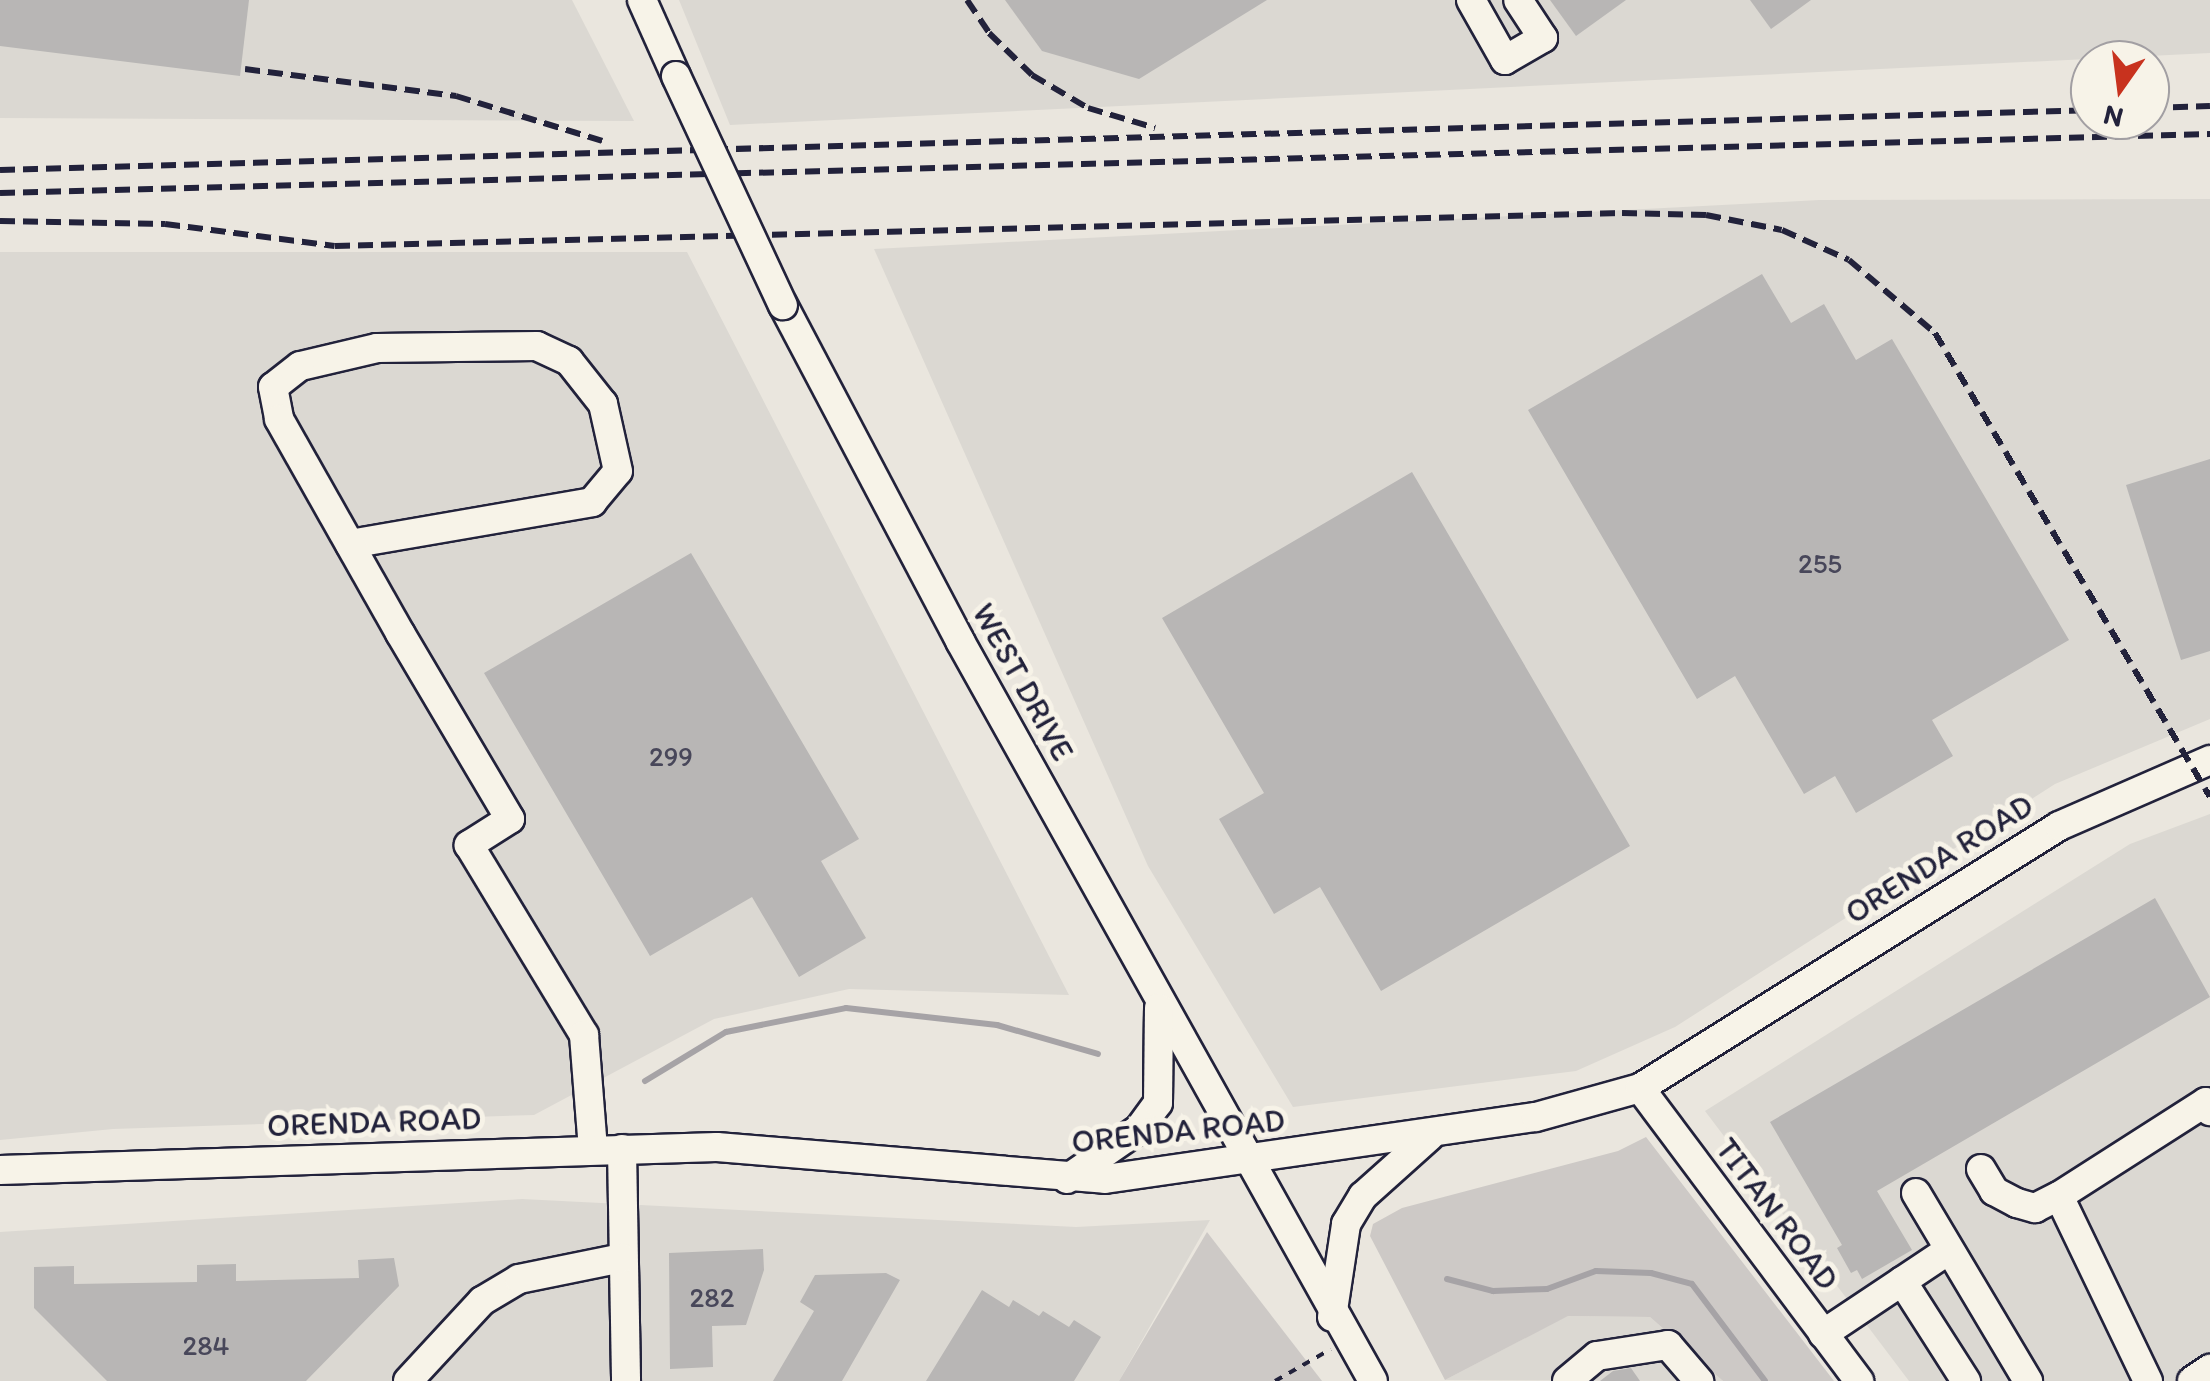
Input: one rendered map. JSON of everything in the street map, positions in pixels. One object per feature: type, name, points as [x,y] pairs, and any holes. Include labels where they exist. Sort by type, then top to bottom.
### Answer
[{"type":"street","name":"WEST DRIVE","points":[[642,0],[782,305],[1332,1317],[1374,1381]]},
{"type":"street","points":[[1471,0],[1506,60],[1543,38],[1518,0]]},
{"type":"street","points":[[350,544],[592,502],[618,471],[603,404],[569,360],[537,346],[377,348],[300,366],[273,387],[279,419],[350,544],[510,820],[469,845],[584,1035],[594,1150]]},
{"type":"street","name":"ORENDA ROAD","points":[[0,1170],[622,1149],[764,1148],[1068,1179],[1429,1137],[1536,1117],[1640,1088],[2059,826],[2210,760]]},
{"type":"street","points":[[1068,1179],[1139,1128],[1158,1103],[1159,1001]]},
{"type":"street","name":"TITAN ROAD","points":[[1640,1088],[1859,1381]]},
{"type":"street","points":[[1981,1168],[1994,1191],[2035,1208],[2206,1102],[2210,1112]]},
{"type":"street","points":[[1332,1317],[1346,1224],[1363,1196],[1429,1137]]},
{"type":"street","points":[[622,1149],[626,1381]]},
{"type":"street","points":[[1916,1193],[2028,1381]]},
{"type":"street","points":[[2059,1196],[2148,1381]]},
{"type":"street","points":[[1823,1334],[1949,1250]]},
{"type":"street","points":[[408,1381],[494,1294],[519,1279],[622,1258]]},
{"type":"street","points":[[1902,1281],[1966,1381]]},
{"type":"street","points":[[1567,1381],[1597,1356],[1668,1344],[1699,1381]]},
{"type":"street","points":[[2192,1381],[2210,1369]]},
{"type":"path","points":[[1275,1381],[1349,1341]]},
{"type":"shaded area","points":[[0,0],[572,0],[634,121],[0,118]]},
{"type":"shaded area","points":[[679,0],[2210,0],[2210,53],[2170,55],[2170,40],[2070,40],[2070,60],[730,125]]},
{"type":"shaded area","points":[[2210,199],[2210,719],[2055,784],[1675,1027],[1576,1071],[1293,1107],[1148,866],[874,249],[1819,200]]},
{"type":"shaded area","points":[[0,252],[687,252],[1069,995],[849,989],[714,1019],[534,1115],[113,1129],[0,1140]]},
{"type":"shaded area","points":[[2210,814],[2210,1381],[1909,1381],[1705,1111],[2130,844]]},
{"type":"shaded area","points":[[1646,1137],[1834,1381],[1723,1381],[1650,1317],[1568,1316],[1445,1380],[1370,1236],[1373,1224],[1402,1208],[1618,1151]]},
{"type":"shaded area","points":[[522,1199],[1076,1227],[1210,1220],[1119,1381],[0,1381],[0,1232]]},
{"type":"shaded area","points":[[1207,1232],[1322,1381],[1119,1381]]},
{"type":"shaded area","points":[[1567,1316],[1650,1317],[1723,1381],[1445,1380]]},
{"type":"building","points":[[0,0],[249,0],[240,76],[0,46]]},
{"type":"building","points":[[1005,0],[1267,0],[1139,79],[1042,51]]},
{"type":"building","points":[[1550,0],[1626,0],[1576,36]]},
{"type":"building","points":[[1750,0],[1811,0],[1771,29]]},
{"type":"building","points":[[1762,274],[1791,323],[1824,304],[1856,360],[1892,339],[2069,640],[1932,720],[1953,756],[1856,813],[1835,776],[1804,794],[1735,676],[1697,699],[1528,410]]},
{"type":"building","points":[[2210,459],[2210,651],[2181,660],[2126,485]]},
{"type":"building","points":[[1412,472],[1630,846],[1381,991],[1320,887],[1274,914],[1219,819],[1264,793],[1162,618]]},
{"type":"building","points":[[691,553],[859,839],[821,861],[866,938],[799,977],[752,897],[650,956],[484,673]]},
{"type":"building","points":[[2155,898],[2210,997],[1877,1191],[1912,1250],[1862,1279],[1857,1270],[1851,1273],[1837,1248],[1842,1245],[1770,1122]]},
{"type":"building","points":[[763,1249],[764,1270],[746,1325],[712,1326],[713,1367],[670,1369],[669,1253]]},
{"type":"building","points":[[394,1258],[399,1286],[306,1381],[107,1381],[34,1308],[34,1267],[74,1266],[74,1284],[197,1282],[197,1265],[236,1264],[236,1281],[359,1278],[358,1260]]},
{"type":"building","points":[[886,1273],[900,1280],[842,1381],[773,1381],[814,1311],[800,1302],[815,1275]]},
{"type":"building","points":[[982,1290],[1009,1307],[1013,1300],[1039,1316],[1043,1311],[1069,1327],[1074,1320],[1101,1337],[1074,1381],[926,1381]]},
{"type":"building","points":[[1631,1368],[1640,1381],[1600,1381],[1613,1371]]},
{"type":"waterway","points":[[645,1081],[726,1032],[846,1008],[997,1025],[1098,1054]]},
{"type":"waterway","points":[[1447,1279],[1493,1291],[1547,1289],[1596,1271],[1651,1273],[1692,1284],[1765,1381]]},
{"type":"railway","points":[[967,0],[989,33],[1032,75],[1088,108],[1155,128]]},
{"type":"railway","points":[[245,69],[456,96],[602,141]]},
{"type":"railway","points":[[2170,107],[2210,106]]},
{"type":"railway","points":[[0,170],[2070,111]]},
{"type":"railway","points":[[0,193],[2210,134]]},
{"type":"railway","points":[[0,221],[165,224],[335,246],[1622,213],[1706,215],[1782,230],[1849,260],[1935,333],[2210,797]]}]
